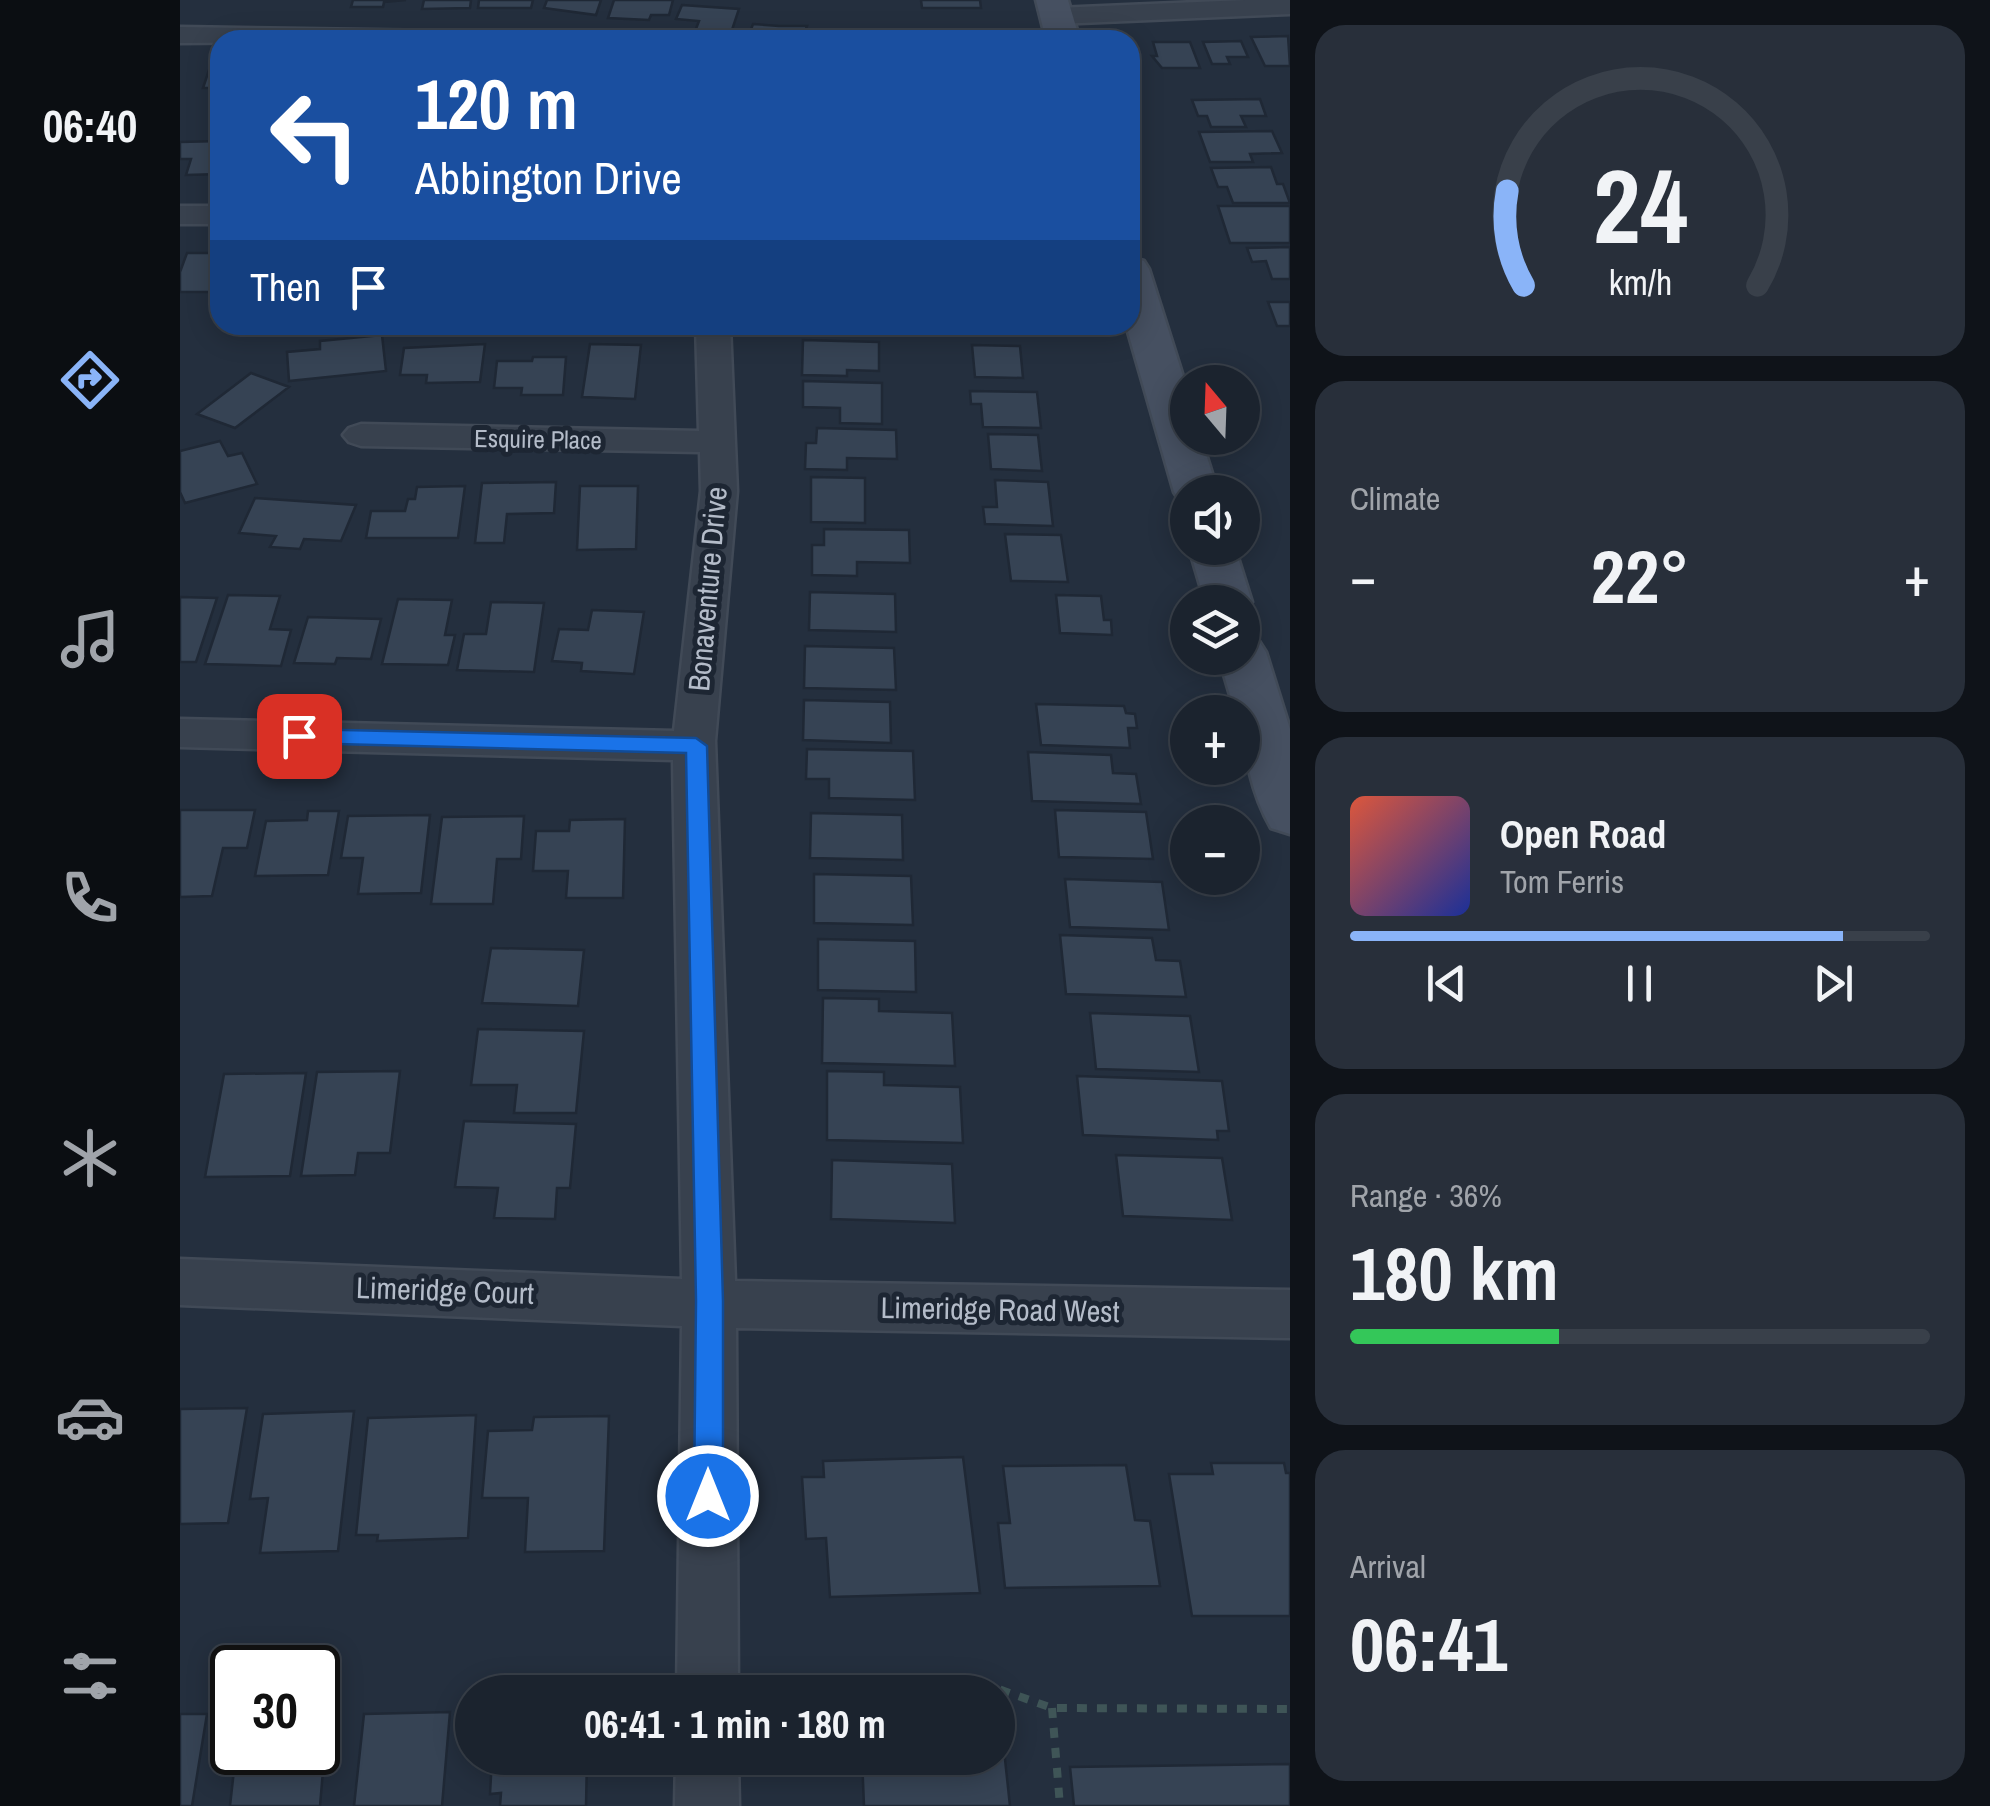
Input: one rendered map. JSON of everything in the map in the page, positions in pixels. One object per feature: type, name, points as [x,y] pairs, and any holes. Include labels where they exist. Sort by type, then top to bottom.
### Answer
[{"type":"main road","points":[[1140,304],[1191,475]]},
{"type":"main road","points":[[1249,675],[1290,815]]},
{"type":"street","points":[[1057,19],[1290,6]]},
{"type":"street","points":[[180,36],[210,36]]},
{"type":"street","points":[[180,215],[210,214]]},
{"type":"street","name":"Bonaventure Drive","points":[[708,1675],[709,1301],[696,746],[718,491],[713,335]]},
{"type":"street","name":"Esquire Place","points":[[361,435],[716,442]]},
{"type":"street","points":[[180,733],[696,746]]},
{"type":"street","name":"Limeridge Court","points":[[180,1282],[709,1301]]},
{"type":"street","name":"Limeridge Road West","points":[[709,1301],[821,1308],[1290,1314]]},
{"type":"street","points":[[707,1775],[707,1806]]},
{"type":"path","points":[[1015,1695],[1052,1708],[1290,1709]]},
{"type":"path","points":[[1052,1708],[1060,1806]]},
{"type":"building","points":[[353,0],[406,0],[384,2],[383,7],[351,7]]},
{"type":"building","points":[[424,0],[471,0],[470,8],[422,9]]},
{"type":"building","points":[[479,0],[533,0],[531,8],[478,8]]},
{"type":"building","points":[[547,0],[601,0],[596,15],[544,8]]},
{"type":"building","points":[[614,0],[673,0],[669,15],[651,15],[649,20],[608,18]]},
{"type":"building","points":[[921,0],[980,0],[981,8],[922,8]]},
{"type":"building","points":[[682,5],[739,9],[732,30],[696,30],[699,21],[676,19]]},
{"type":"building","points":[[753,24],[807,26],[806,30],[751,30]]},
{"type":"building","points":[[1288,36],[1290,66],[1265,66],[1251,37]]},
{"type":"building","points":[[1241,41],[1248,57],[1227,57],[1230,64],[1212,64],[1203,42]]},
{"type":"building","points":[[1153,42],[1190,42],[1200,68],[1162,68],[1152,56],[1157,56]]},
{"type":"building","points":[[210,67],[210,88],[203,88]]},
{"type":"building","points":[[1260,99],[1266,116],[1241,116],[1246,127],[1211,127],[1207,116],[1198,116],[1192,100]]},
{"type":"building","points":[[1272,131],[1282,153],[1250,154],[1253,162],[1210,162],[1199,132]]},
{"type":"building","points":[[210,141],[210,174],[186,175],[191,159],[180,159],[180,142]]},
{"type":"building","points":[[1271,167],[1290,203],[1233,203],[1227,187],[1218,187],[1211,168]]},
{"type":"building","points":[[1218,206],[1290,206],[1290,243],[1230,243]]},
{"type":"building","points":[[1290,247],[1290,279],[1272,279],[1266,261],[1252,262],[1247,248]]},
{"type":"building","points":[[187,253],[210,253],[210,292],[180,292],[180,272]]},
{"type":"building","points":[[1268,302],[1290,302],[1290,326],[1277,326]]},
{"type":"building","points":[[382,335],[386,371],[289,381],[287,352],[320,349],[320,341]]},
{"type":"building","points":[[803,340],[879,342],[879,371],[847,370],[847,376],[802,375]]},
{"type":"building","points":[[485,344],[480,382],[426,383],[427,375],[400,375],[404,348]]},
{"type":"building","points":[[590,344],[641,345],[635,399],[582,397]]},
{"type":"building","points":[[972,345],[1020,346],[1023,378],[975,377]]},
{"type":"building","points":[[533,357],[566,357],[563,395],[521,395],[522,388],[494,388],[497,361],[532,361]]},
{"type":"building","points":[[251,373],[289,387],[235,428],[197,414]]},
{"type":"building","points":[[803,381],[882,383],[882,424],[840,423],[840,408],[803,407]]},
{"type":"building","points":[[970,391],[1037,392],[1041,428],[983,427],[981,404],[971,404]]},
{"type":"building","points":[[817,428],[896,430],[897,459],[847,458],[847,470],[805,469],[806,443],[816,443]]},
{"type":"building","points":[[988,434],[1038,435],[1042,471],[991,469]]},
{"type":"building","points":[[220,441],[228,456],[242,453],[257,484],[185,503],[180,492],[180,451]]},
{"type":"building","points":[[811,477],[865,478],[865,523],[811,522]]},
{"type":"building","points":[[995,480],[1048,482],[1053,526],[985,524],[983,507],[997,507]]},
{"type":"building","points":[[556,482],[554,513],[507,514],[504,543],[475,543],[482,483]]},
{"type":"building","points":[[465,486],[458,538],[366,538],[371,511],[405,511],[408,499],[415,499],[417,487]]},
{"type":"building","points":[[580,486],[638,486],[636,549],[577,550]]},
{"type":"building","points":[[255,498],[356,505],[341,541],[304,539],[300,549],[270,547],[276,536],[239,533]]},
{"type":"building","points":[[824,529],[909,530],[910,563],[857,562],[857,576],[812,575],[812,545],[824,545]]},
{"type":"building","points":[[1005,534],[1061,535],[1068,582],[1011,581]]},
{"type":"building","points":[[810,592],[895,594],[896,632],[809,630]]},
{"type":"building","points":[[228,595],[280,596],[270,629],[291,630],[281,666],[205,664]]},
{"type":"building","points":[[1056,595],[1101,596],[1104,620],[1111,620],[1112,635],[1060,633]]},
{"type":"building","points":[[180,597],[217,598],[196,662],[180,662]]},
{"type":"building","points":[[398,599],[452,600],[445,635],[455,635],[448,665],[382,664]]},
{"type":"building","points":[[491,602],[544,603],[534,672],[457,670],[464,634],[486,634]]},
{"type":"building","points":[[592,610],[644,612],[634,674],[581,671],[582,663],[552,661],[559,629],[588,630]]},
{"type":"building","points":[[308,617],[381,619],[371,659],[337,658],[335,664],[294,663]]},
{"type":"building","points":[[805,646],[894,648],[896,690],[804,688]]},
{"type":"building","points":[[804,700],[890,702],[891,743],[803,740]]},
{"type":"building","points":[[1036,704],[1124,706],[1126,713],[1135,714],[1137,728],[1128,728],[1130,748],[1041,745]]},
{"type":"building","points":[[807,749],[913,751],[915,800],[829,798],[829,779],[806,779]]},
{"type":"building","points":[[1028,752],[1111,755],[1113,773],[1136,774],[1141,804],[1032,801]]},
{"type":"building","points":[[180,810],[255,810],[247,848],[223,848],[212,896],[180,897]]},
{"type":"building","points":[[1055,810],[1146,812],[1153,859],[1059,857]]},
{"type":"building","points":[[308,811],[339,811],[328,875],[255,876],[266,821],[307,820]]},
{"type":"building","points":[[811,813],[902,815],[903,860],[810,858]]},
{"type":"building","points":[[430,815],[421,893],[358,894],[363,858],[341,858],[348,816]]},
{"type":"building","points":[[524,816],[521,859],[497,859],[493,904],[431,904],[442,817]]},
{"type":"building","points":[[625,819],[623,898],[566,898],[568,871],[533,871],[536,831],[569,831],[570,820]]},
{"type":"building","points":[[814,874],[911,876],[913,925],[814,923]]},
{"type":"building","points":[[1065,879],[1162,882],[1169,930],[1070,927]]},
{"type":"building","points":[[1060,935],[1152,938],[1156,960],[1180,961],[1186,997],[1066,994]]},
{"type":"building","points":[[818,939],[915,941],[916,992],[818,990]]},
{"type":"building","points":[[491,948],[584,950],[578,1006],[482,1003]]},
{"type":"building","points":[[823,998],[879,999],[879,1011],[952,1013],[955,1066],[822,1063]]},
{"type":"building","points":[[1090,1013],[1190,1016],[1199,1072],[1096,1069]]},
{"type":"building","points":[[478,1029],[584,1031],[576,1113],[514,1113],[517,1085],[471,1085]]},
{"type":"building","points":[[400,1071],[390,1153],[358,1153],[355,1175],[301,1176],[317,1072]]},
{"type":"building","points":[[827,1071],[884,1072],[884,1085],[960,1087],[963,1143],[827,1140]]},
{"type":"building","points":[[306,1073],[290,1176],[205,1177],[224,1074]]},
{"type":"building","points":[[1077,1076],[1222,1081],[1229,1131],[1217,1131],[1218,1140],[1083,1135]]},
{"type":"building","points":[[464,1121],[576,1124],[570,1188],[557,1188],[555,1219],[494,1218],[498,1188],[455,1187]]},
{"type":"building","points":[[1116,1155],[1222,1158],[1232,1220],[1123,1216]]},
{"type":"building","points":[[832,1160],[952,1164],[955,1223],[831,1219]]},
{"type":"building","points":[[247,1408],[228,1523],[180,1524],[180,1409]]},
{"type":"building","points":[[354,1411],[338,1551],[260,1553],[268,1498],[250,1499],[263,1414]]},
{"type":"building","points":[[476,1415],[468,1538],[377,1541],[378,1535],[356,1535],[368,1418]]},
{"type":"building","points":[[609,1416],[604,1551],[525,1552],[528,1498],[482,1498],[488,1431],[532,1430],[534,1417]]},
{"type":"building","points":[[963,1457],[980,1593],[830,1597],[826,1538],[806,1539],[802,1477],[824,1477],[823,1461]]},
{"type":"building","points":[[1211,1463],[1284,1463],[1286,1473],[1290,1473],[1290,1616],[1192,1616],[1169,1474],[1213,1474]]},
{"type":"building","points":[[1126,1465],[1135,1520],[1150,1521],[1160,1586],[1005,1588],[998,1523],[1010,1523],[1003,1466]]},
{"type":"building","points":[[450,1712],[442,1806],[354,1806],[364,1714]]},
{"type":"building","points":[[180,1714],[207,1714],[192,1806],[180,1806]]},
{"type":"building","points":[[1290,1764],[1290,1806],[1074,1806],[1070,1767]]},
{"type":"building","points":[[233,1775],[323,1775],[320,1806],[230,1806]]},
{"type":"building","points":[[491,1775],[587,1775],[586,1806],[500,1806],[501,1793],[490,1794]]},
{"type":"building","points":[[863,1775],[1007,1775],[1010,1806],[864,1806]]},
{"type":"route","points":[[299,736],[696,746],[709,1301],[708,1496]]}]
